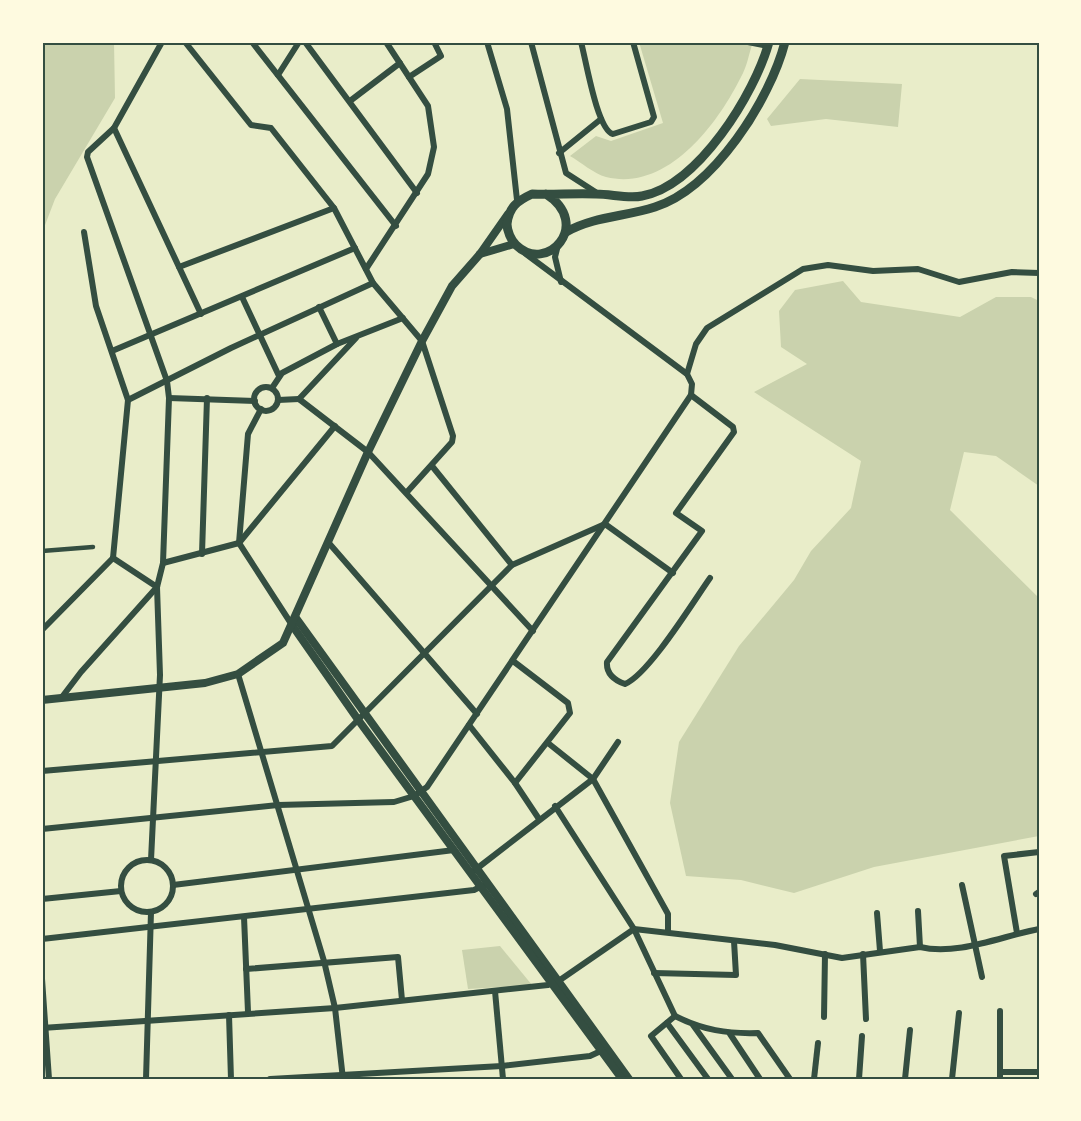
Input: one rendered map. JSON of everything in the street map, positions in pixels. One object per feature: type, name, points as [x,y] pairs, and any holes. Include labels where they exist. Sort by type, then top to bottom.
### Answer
[{"type":"main road","points":[[769,44],[744,99],[724,131],[681,176],[664,188],[639,197],[598,194],[532,194],[517,200],[508,213],[507,229],[514,244],[523,251],[534,254],[545,253],[558,245],[566,232],[584,222],[656,207],[701,180],[749,120],[779,66],[785,42]]},
{"type":"main road","points":[[546,194],[559,202],[566,216],[566,232]]},
{"type":"street","points":[[184,42],[251,125],[271,128],[334,208],[373,283],[422,340],[453,436],[452,442],[432,466],[406,492]]},
{"type":"street","points":[[252,42],[396,226]]},
{"type":"street","points":[[278,75],[299,42]]},
{"type":"street","points":[[305,42],[417,193]]},
{"type":"street","points":[[366,269],[428,174],[435,147],[428,106],[386,42]]},
{"type":"street","points":[[409,77],[441,56],[434,42]]},
{"type":"street","points":[[487,42],[507,109],[517,200]]},
{"type":"street","points":[[531,42],[566,173],[598,194]]},
{"type":"street","points":[[581,42],[600,119],[607,132],[613,134],[653,120],[633,42]]},
{"type":"street","points":[[748,42],[769,44]]},
{"type":"street","points":[[151,860],[159,688],[157,587],[163,563],[170,398],[168,381],[87,157],[88,152],[114,128],[160,43]]},
{"type":"street","points":[[350,101],[399,63]]},
{"type":"street","points":[[559,153],[600,119]]},
{"type":"street","points":[[114,128],[201,314]]},
{"type":"street","points":[[178,267],[334,208]]},
{"type":"street","points":[[42,700],[205,683],[238,674],[283,643],[368,453],[422,340],[452,286],[480,254],[508,213]]},
{"type":"street","points":[[42,630],[113,558],[128,400],[96,306],[84,232]]},
{"type":"street","points":[[480,254],[514,244]]},
{"type":"street","points":[[558,245],[555,257],[562,282]]},
{"type":"street","points":[[112,351],[355,248]]},
{"type":"street","points":[[42,829],[278,805],[394,802],[417,794],[435,776],[691,395],[692,384],[687,374],[523,251]]},
{"type":"street","points":[[687,374],[696,344],[707,328],[802,269],[828,265],[873,272],[918,269],[959,282],[1012,272],[1039,273]]},
{"type":"street","points":[[128,400],[259,335],[373,283]]},
{"type":"street","points":[[242,297],[279,376]]},
{"type":"street","points":[[320,307],[337,344]]},
{"type":"street","points":[[272,388],[279,376],[337,344],[403,318]]},
{"type":"street","points":[[299,399],[359,336]]},
{"type":"street","points":[[261,409],[255,401],[255,394],[261,388],[272,388]]},
{"type":"street","points":[[272,388],[278,400]]},
{"type":"street","points":[[691,395],[734,427],[734,432],[676,513],[702,531],[607,662],[606,670],[618,682],[625,684],[632,681],[645,668],[710,578]]},
{"type":"street","points":[[170,398],[255,401]]},
{"type":"street","points":[[202,554],[207,398]]},
{"type":"street","points":[[278,400],[299,399],[368,453],[533,631]]},
{"type":"street","points":[[261,409],[273,409],[278,400]]},
{"type":"street","points":[[261,409],[248,434],[239,543],[417,794],[557,982],[622,1079]]},
{"type":"street","points":[[163,563],[239,543],[335,426]]},
{"type":"street","points":[[432,466],[512,565]]},
{"type":"street","points":[[42,771],[332,746],[512,565],[605,524]]},
{"type":"street","points":[[605,524],[673,573]]},
{"type":"street","points":[[328,542],[477,714]]},
{"type":"street","points":[[42,551],[93,547]]},
{"type":"street","points":[[113,558],[157,587]]},
{"type":"street","points":[[62,697],[81,672],[157,587]]},
{"type":"street","points":[[513,661],[568,703],[570,713],[514,783]]},
{"type":"street","points":[[238,674],[324,961],[335,1008],[343,1076]]},
{"type":"street","points":[[469,725],[539,819]]},
{"type":"street","points":[[473,871],[593,779],[618,742]]},
{"type":"street","points":[[548,743],[593,779],[668,914],[668,932]]},
{"type":"street","points":[[417,794],[454,850],[473,871]]},
{"type":"street","points":[[555,806],[634,929],[675,1016],[693,1025],[730,1034],[758,1033],[790,1079]]},
{"type":"street","points":[[173,885],[454,850]]},
{"type":"street","points":[[1017,933],[1004,856],[1039,852]]},
{"type":"street","points":[[151,860],[168,870],[173,885],[168,903],[151,912],[142,913],[130,907],[121,891],[125,872],[131,865],[151,860]]},
{"type":"street","points":[[962,885],[982,977]]},
{"type":"street","points":[[42,939],[309,910],[484,886]]},
{"type":"street","points":[[42,899],[121,891]]},
{"type":"street","points":[[918,911],[920,947]]},
{"type":"street","points":[[146,1079],[151,912]]},
{"type":"street","points":[[877,913],[880,951]]},
{"type":"street","points":[[244,916],[248,1012]]},
{"type":"street","points":[[44,1028],[248,1012],[335,1008],[495,992],[557,982],[634,929],[775,945],[842,958],[920,947],[942,949],[1039,929]]},
{"type":"street","points":[[654,973],[736,975],[734,941]]},
{"type":"street","points":[[824,1017],[825,954]]},
{"type":"street","points":[[863,954],[866,1019]]},
{"type":"street","points":[[246,969],[324,961],[398,957],[402,1000]]},
{"type":"street","points":[[42,979],[49,1079]]},
{"type":"street","points":[[495,992],[503,1079]]},
{"type":"street","points":[[1000,1011],[1000,1075],[1039,1072]]},
{"type":"street","points":[[952,1079],[959,1013]]},
{"type":"street","points":[[229,1015],[231,1079]]},
{"type":"street","points":[[675,1016],[651,1036],[681,1079]]},
{"type":"street","points":[[667,1023],[708,1079]]},
{"type":"street","points":[[693,1025],[732,1079]]},
{"type":"street","points":[[906,1079],[910,1030]]},
{"type":"street","points":[[730,1034],[760,1079]]},
{"type":"street","points":[[859,1079],[862,1036]]},
{"type":"street","points":[[814,1079],[818,1043]]},
{"type":"street","points":[[270,1079],[502,1066],[590,1056],[604,1049]]},
{"type":"street","points":[[604,1049],[629,1079]]},
{"type":"green space","points":[[42,42],[114,42],[115,98],[55,199],[42,233]]},
{"type":"green space","points":[[639,42],[753,42],[745,69],[731,96],[704,134],[687,151],[669,165],[649,174],[628,179],[606,177],[592,171],[570,156],[596,136],[611,141],[663,123]]},
{"type":"green space","points":[[800,79],[902,84],[898,127],[826,119],[771,126],[767,119]]},
{"type":"green space","points":[[843,281],[861,302],[960,317],[996,297],[1031,297],[1039,301],[1039,486],[996,456],[964,452],[950,510],[1039,598],[1039,836],[874,867],[794,893],[741,880],[686,876],[670,803],[679,742],[739,646],[794,580],[811,551],[851,508],[861,461],[754,392],[807,364],[781,347],[779,311],[795,290]]},
{"type":"green space","points":[[500,946],[532,985],[468,989],[462,950]]}]
